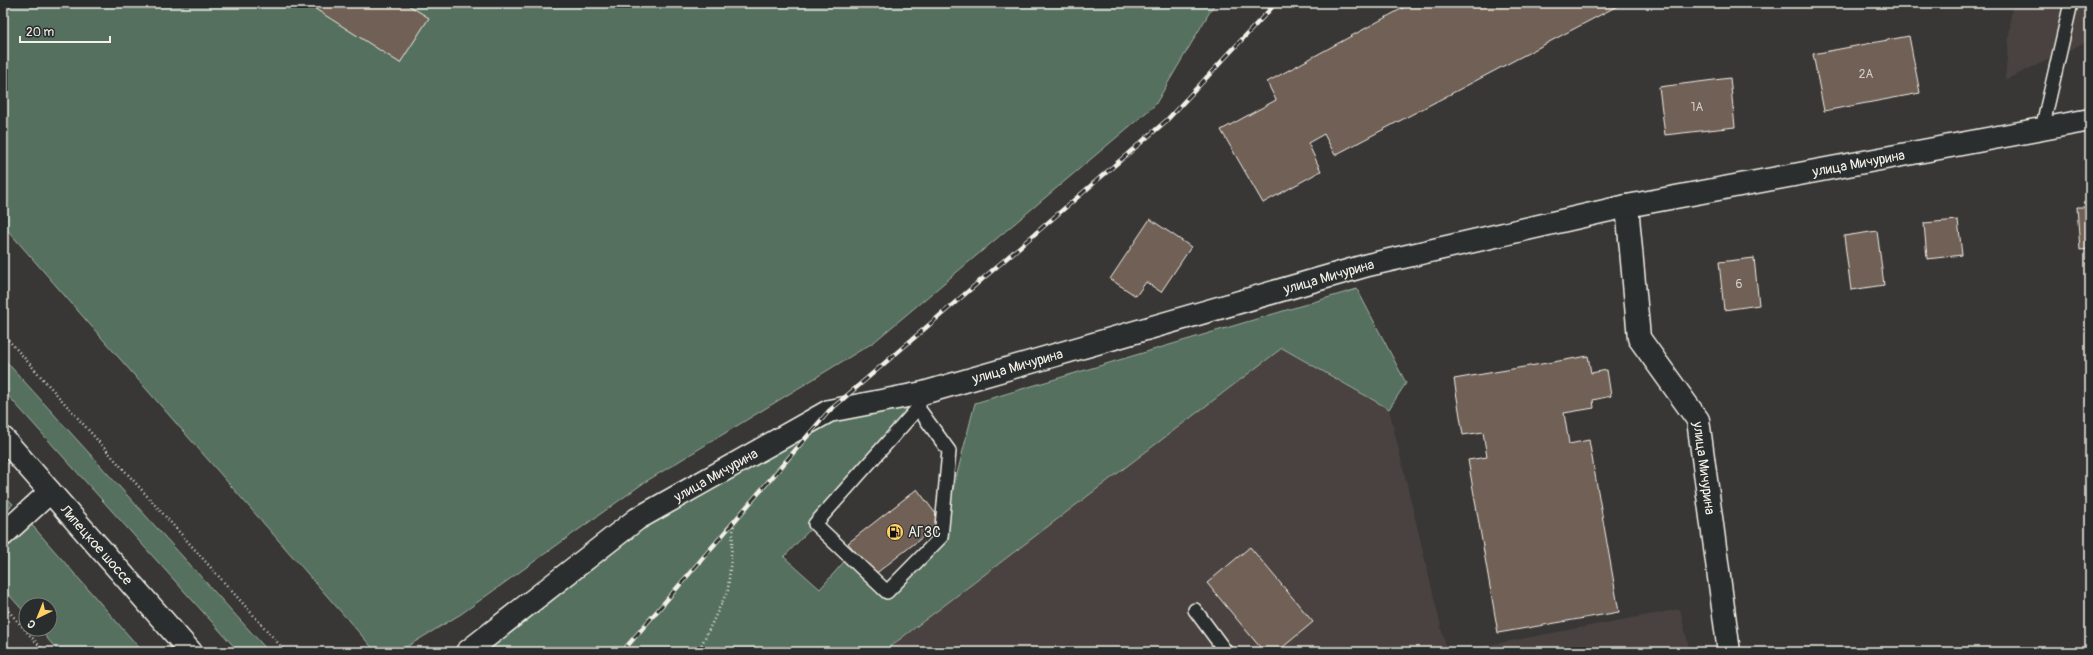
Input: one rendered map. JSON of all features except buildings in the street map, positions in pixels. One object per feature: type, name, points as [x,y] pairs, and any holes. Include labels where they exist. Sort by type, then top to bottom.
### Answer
[{"type":"street","name":"улица Мичурина","points":[[467,652],[644,515],[829,411],[921,401],[1368,265],[1627,206],[2090,120]]},
{"type":"street","name":"улица Мичурина","points":[[1627,206],[1639,338],[1698,420],[1729,652]]},
{"type":"street","name":"Липецкое шоссе","points":[[3,438],[191,652]]},
{"type":"street","points":[[3,535],[50,492]]},
{"type":"lane","points":[[2042,129],[2071,3]]},
{"type":"lane","points":[[921,401],[949,451],[941,537],[887,592],[815,524],[921,401]]},
{"type":"lane","points":[[1195,610],[1226,652]]},
{"type":"path","points":[[3,334],[286,652]]},
{"type":"path","points":[[698,652],[728,590],[734,522]]},
{"type":"path","points":[[3,605],[45,652]]},
{"type":"shaded area","points":[[2012,3],[2090,3],[2090,40],[2005,80]]},
{"type":"shaded area","points":[[1282,348],[1389,409],[1447,652],[883,652]]},
{"type":"shaded area","points":[[1680,609],[1690,652],[1452,652]]},
{"type":"green space","points":[[3,3],[1215,3],[1155,105],[874,342],[645,482],[461,614],[398,652],[376,652],[3,225]]},
{"type":"green space","points":[[1357,289],[1406,383],[1389,409],[1282,348],[883,652],[467,652],[637,519],[829,411],[923,393],[815,524],[784,557],[820,589],[849,556],[887,592],[941,537],[975,403]]},
{"type":"green space","points":[[3,358],[269,652],[239,652],[3,390]]},
{"type":"green space","points":[[3,494],[13,504],[3,514]]},
{"type":"green space","points":[[31,524],[143,652],[59,652],[46,637],[58,637],[58,597],[18,597],[18,605],[3,588],[3,548]]},
{"type":"railway","points":[[622,652],[829,411],[1166,121],[1276,3]]},
{"type":"place","name":"АГЗС","points":[[895,532]]}]
